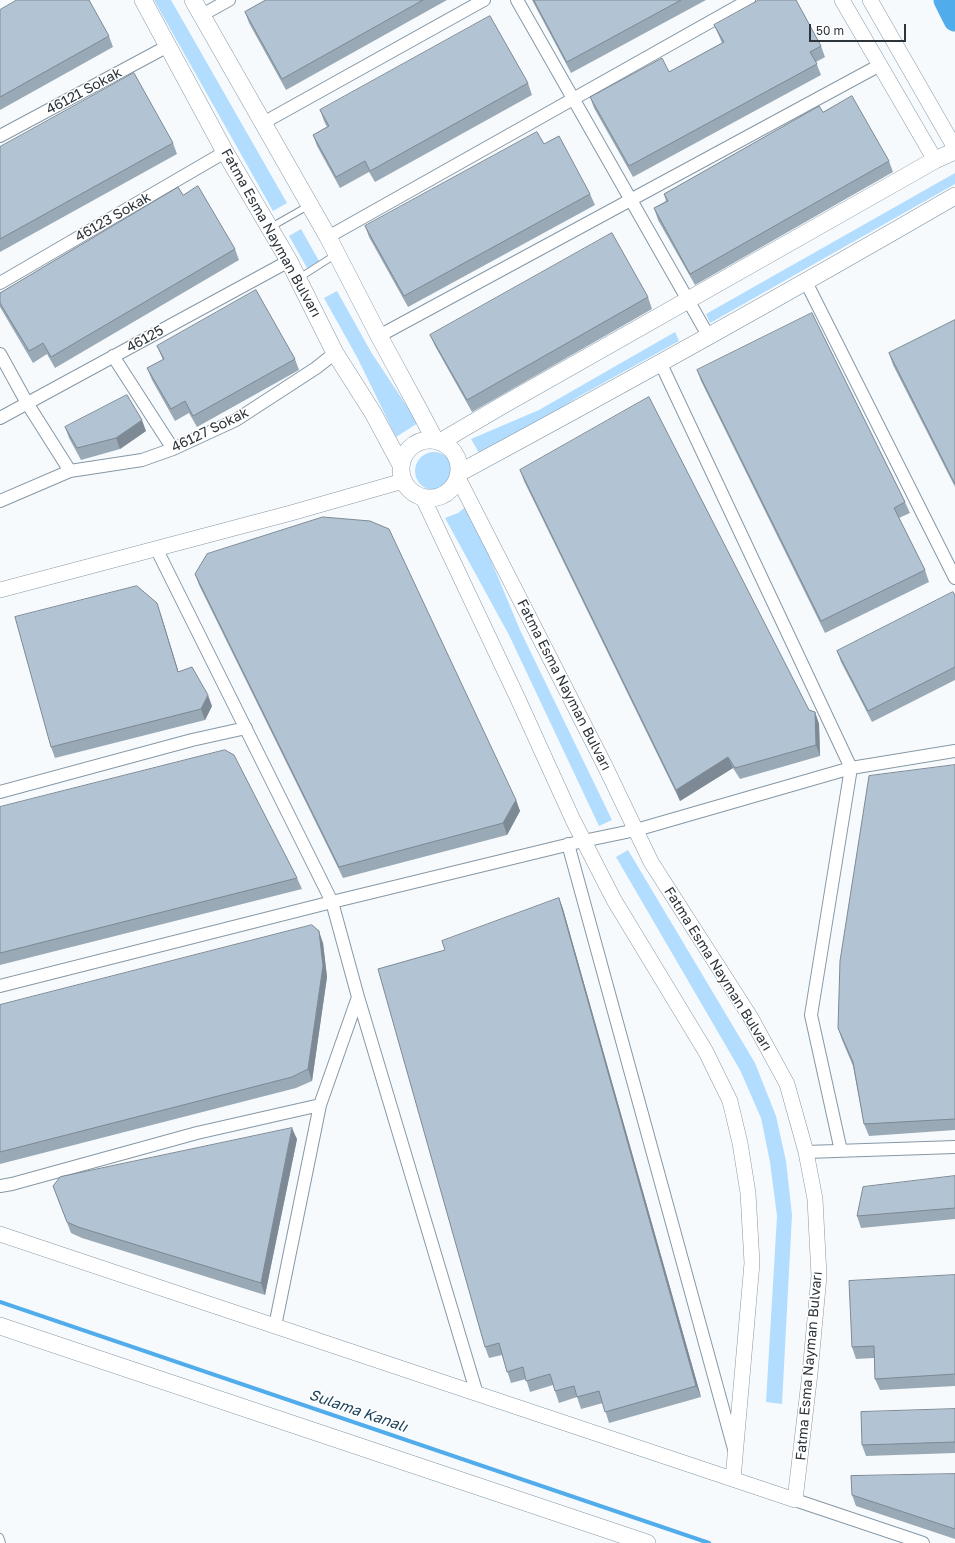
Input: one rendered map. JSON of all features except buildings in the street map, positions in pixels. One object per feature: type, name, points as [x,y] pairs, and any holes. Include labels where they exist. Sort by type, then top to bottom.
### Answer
[{"type":"main road","name":"Fatma Esma Nayman Bulvarı","points":[[143,0],[225,152],[289,261],[335,353],[373,413],[402,473]]},
{"type":"main road","points":[[193,0],[328,237],[379,336],[438,441]]},
{"type":"main road","points":[[438,441],[935,160],[955,151]]},
{"type":"main road","points":[[459,476],[709,337],[955,196]]},
{"type":"main road","points":[[425,440],[438,441],[449,447],[455,454],[459,464],[459,476],[454,486],[444,495],[432,499],[423,498],[411,492],[402,473],[406,452],[416,443],[425,440]]},
{"type":"main road","points":[[0,1326],[647,1543]]},
{"type":"street","points":[[202,15],[229,0]]},
{"type":"street","points":[[263,123],[484,0]]},
{"type":"street","points":[[517,0],[709,337]]},
{"type":"street","points":[[328,237],[749,0]]},
{"type":"street","points":[[842,0],[935,160]]},
{"type":"street","points":[[870,0],[955,148]]},
{"type":"street","name":"46121 Sokak","points":[[0,136],[168,46]]},
{"type":"street","points":[[379,336],[880,65]]},
{"type":"street","name":"46123 Sokak","points":[[0,283],[225,152]]},
{"type":"street","name":"46125","points":[[0,418],[289,261]]},
{"type":"street","points":[[806,282],[955,578]]},
{"type":"street","name":"46127 Sokak","points":[[0,501],[70,471],[142,460],[173,449],[236,420],[316,368],[335,353]]},
{"type":"street","points":[[0,354],[27,403],[70,471]]},
{"type":"street","points":[[113,356],[173,449]]},
{"type":"street","points":[[661,364],[851,768],[811,1015],[842,1151]]},
{"type":"street","points":[[0,590],[156,548],[402,473]]},
{"type":"street","name":"Fatma Esma Nayman Bulvarı","points":[[459,476],[606,768],[651,862],[751,1018],[787,1084],[806,1152],[816,1199],[819,1276],[810,1373],[795,1500]]},
{"type":"street","points":[[423,498],[583,841],[614,900],[706,1052],[730,1101],[740,1143],[748,1192],[752,1263],[732,1479]]},
{"type":"street","points":[[156,548],[332,902],[358,997],[477,1394]]},
{"type":"street","points":[[0,792],[192,740],[246,728]]},
{"type":"street","points":[[0,986],[568,844],[636,830],[851,768],[955,751]]},
{"type":"street","points":[[568,844],[735,1452]]},
{"type":"street","points":[[275,1326],[320,1105],[358,997]]},
{"type":"street","points":[[0,1186],[197,1133],[320,1105]]},
{"type":"street","points":[[806,1152],[955,1147]]},
{"type":"street","points":[[0,1234],[923,1543]]},
{"type":"lane","points":[[270,227],[310,205]]},
{"type":"lane","points":[[298,278],[337,254]]},
{"type":"lane","points":[[0,1537],[2,1543]]},
{"type":"shaded area","points":[[154,0],[171,0],[287,203],[273,211]]},
{"type":"shaded area","points":[[955,173],[955,184],[710,323],[706,314]]},
{"type":"shaded area","points":[[301,229],[319,261],[307,268],[289,236]]},
{"type":"shaded area","points":[[337,291],[371,352],[418,423],[396,437],[358,359],[324,298]]},
{"type":"shaded area","points":[[675,332],[679,341],[578,397],[482,458],[471,439],[539,410]]},
{"type":"shaded area","points":[[430,452],[438,452],[448,457],[452,464],[452,478],[448,485],[438,490],[430,490],[420,485],[418,482],[415,475],[415,467],[420,457],[423,455]]},
{"type":"shaded area","points":[[468,505],[520,630],[612,820],[599,826],[509,635],[445,518],[458,513]]},
{"type":"shaded area","points":[[628,850],[755,1063],[776,1116],[786,1161],[792,1215],[782,1404],[766,1402],[777,1216],[770,1162],[761,1118],[740,1070],[616,857]]},
{"type":"waterway","points":[[945,0],[955,20]]},
{"type":"waterway","name":"Sulama Kanalı","points":[[0,1302],[709,1543]]}]
